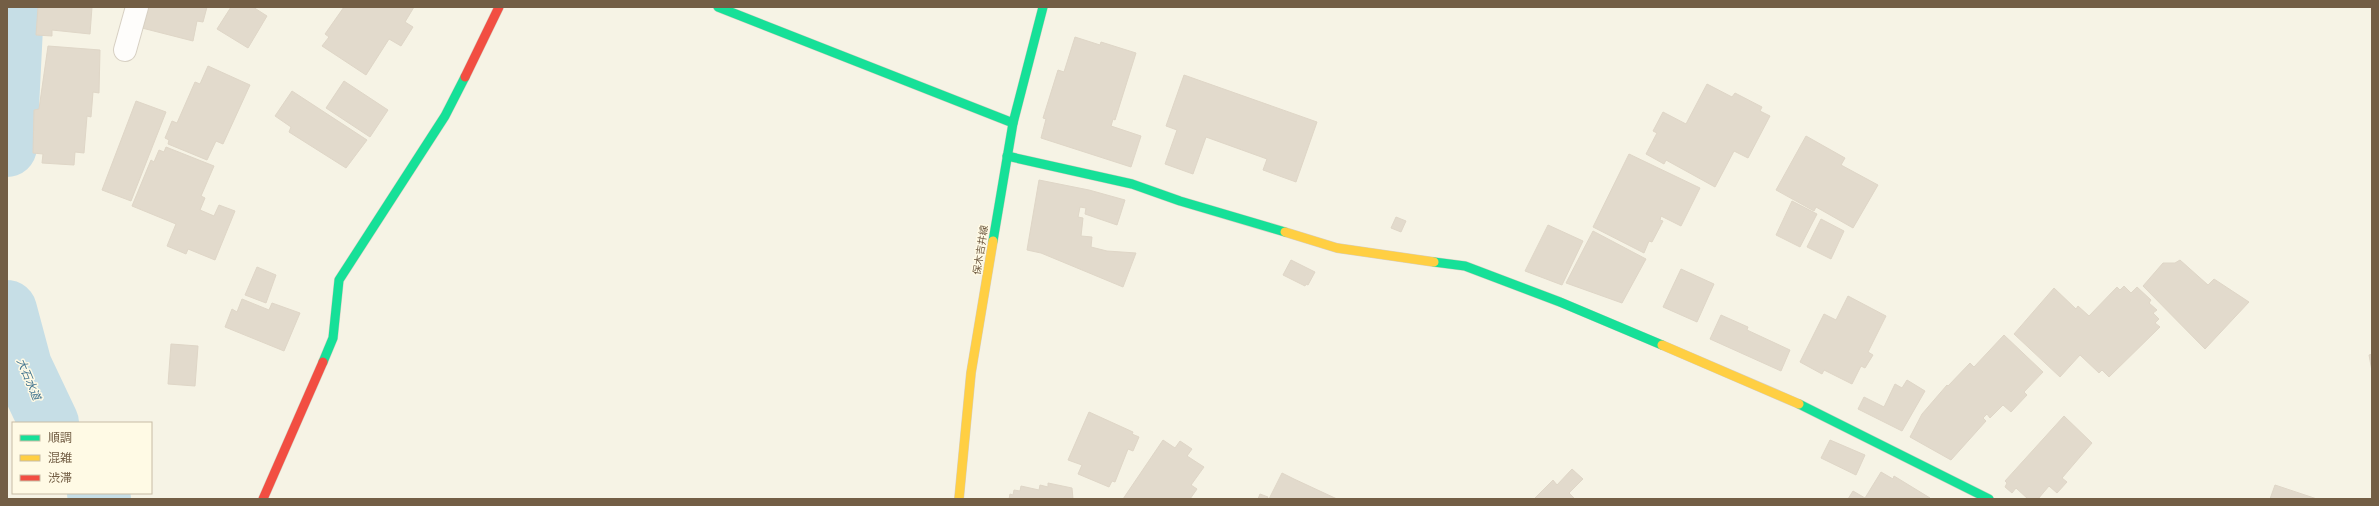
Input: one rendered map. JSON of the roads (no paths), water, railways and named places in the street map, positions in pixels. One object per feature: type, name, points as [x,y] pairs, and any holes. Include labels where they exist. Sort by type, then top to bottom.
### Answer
[{"type":"street","points":[[125,50],[137,7]]},
{"type":"street","points":[[263,499],[333,338],[339,280],[445,116],[498,7]]},
{"type":"street","points":[[718,7],[1013,123]]},
{"type":"street","name":"保木吉井線","points":[[959,499],[971,374],[1006,156],[1043,7]]},
{"type":"street","points":[[1006,156],[1132,184],[1180,202],[1337,248],[1465,266],[1560,302],[1783,396],[1989,499]]},
{"type":"waterway","name":"大石水道","points":[[7,147],[14,7]]},
{"type":"waterway","name":"大石水道","points":[[7,310],[22,366],[49,422]]},
{"type":"waterway","name":"大石水道","points":[[98,494],[101,499]]}]
